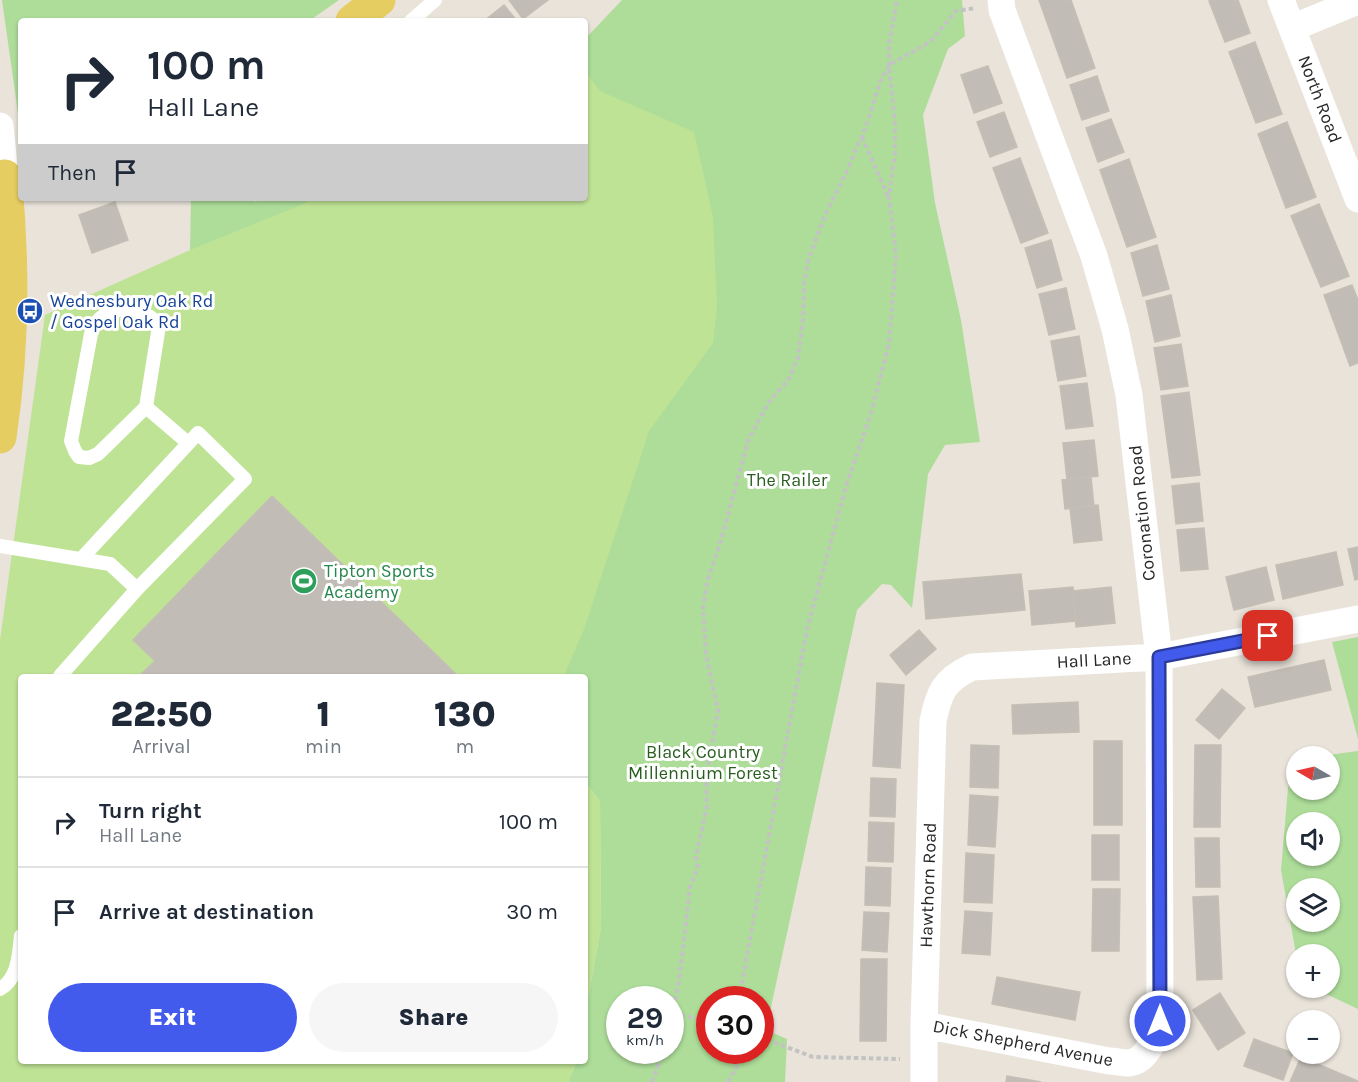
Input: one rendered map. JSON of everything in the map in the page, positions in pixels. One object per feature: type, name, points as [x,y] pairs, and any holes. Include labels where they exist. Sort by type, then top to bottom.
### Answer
[{"type":"main road","points":[[356,18],[379,0]]},
{"type":"main road","points":[[0,437],[7,392],[12,322],[9,174]]},
{"type":"street","name":"North Road","points":[[1281,0],[1358,199]]},
{"type":"street","points":[[1292,28],[1358,1]]},
{"type":"street","name":"Coronation Road","points":[[1002,5],[1094,256],[1115,329],[1129,395],[1159,657],[1160,1021],[1151,1045]]},
{"type":"street","points":[[0,126],[9,174]]},
{"type":"street","name":"Hall Lane","points":[[942,689],[955,675],[972,667],[1159,657],[1358,619]]},
{"type":"street","name":"Hawthorn Road","points":[[924,1071],[933,721],[942,689]]},
{"type":"street","name":"Dick Shepherd Avenue","points":[[924,1025],[1109,1061],[1131,1063],[1142,1057],[1151,1045]]},
{"type":"lane","points":[[414,18],[435,0]]},
{"type":"lane","points":[[127,309],[154,318],[159,326],[146,407],[98,454],[89,458],[79,457],[71,441],[87,349],[94,324],[100,316],[127,309]]},
{"type":"lane","points":[[146,407],[188,443]]},
{"type":"lane","points":[[62,674],[137,589],[245,479],[198,433],[81,559]]},
{"type":"lane","points":[[0,546],[110,564],[137,589]]},
{"type":"lane","points":[[0,989],[12,979],[18,961]]},
{"type":"path","points":[[741,986],[807,629],[846,486],[871,413],[889,343],[896,255],[889,197],[895,153],[895,134],[889,44],[897,0]]},
{"type":"path","points":[[677,986],[690,887],[698,867],[696,857],[707,806],[706,778],[718,711],[706,654],[703,607],[708,579],[725,527],[748,441],[768,403],[788,380],[798,358],[803,320],[804,282],[809,258],[825,215],[861,136],[880,82],[889,65],[930,42],[956,11],[1002,5]]},
{"type":"path","points":[[861,136],[889,197]]},
{"type":"path","points":[[774,1042],[813,1057],[924,1071]]},
{"type":"path","points":[[652,1082],[659,1064]]},
{"type":"path","points":[[728,1082],[738,1064]]},
{"type":"green space","points":[[2,0],[339,0],[313,18],[18,18],[18,113]]},
{"type":"green space","points":[[622,0],[962,0],[965,36],[948,49],[923,115],[935,203],[961,320],[980,442],[945,445],[928,474],[912,608],[891,585],[882,584],[857,610],[774,993],[774,986],[696,986],[696,1064],[774,1064],[774,1033],[787,1039],[785,1082],[568,1082],[576,1064],[588,1064],[588,999],[601,927],[600,801],[588,786],[588,674],[457,674],[190,250],[191,201],[588,201],[588,36]]},
{"type":"green space","name":"Tipton Sports Academy","points":[[588,75],[600,91],[694,132],[713,217],[717,305],[713,343],[649,431],[584,629],[565,674],[18,674],[18,1064],[576,1064],[568,1082],[0,1082],[0,640],[45,315],[190,250],[308,201],[588,201]]},
{"type":"green space","points":[[1358,637],[1358,739],[1332,642]]},
{"type":"green space","points":[[1358,751],[1358,1009],[1335,998],[1340,998],[1340,944],[1294,944],[1292,932],[1340,932],[1340,878],[1286,878],[1286,898],[1281,870],[1287,800],[1340,800],[1340,753]]},
{"type":"green space","points":[[588,786],[600,801],[601,927],[588,999]]},
{"type":"building","points":[[509,0],[548,0],[524,18]]},
{"type":"building","points":[[1039,0],[1071,0],[1095,68],[1067,78]]},
{"type":"building","points":[[1238,0],[1250,33],[1225,42],[1209,1]]},
{"type":"building","points":[[504,5],[515,18],[488,18]]},
{"type":"building","points":[[1255,42],[1282,114],[1256,123],[1229,52]]},
{"type":"building","points":[[988,66],[1002,103],[974,113],[961,75]]},
{"type":"building","points":[[1097,76],[1109,111],[1082,120],[1070,85]]},
{"type":"building","points":[[1004,112],[1017,147],[990,157],[977,122]]},
{"type":"building","points":[[1111,119],[1124,152],[1098,162],[1086,128]]},
{"type":"building","points":[[1287,122],[1316,197],[1286,208],[1258,134]]},
{"type":"building","points":[[1020,158],[1048,233],[1021,243],[993,168]]},
{"type":"building","points":[[1129,159],[1156,237],[1127,247],[1100,170]]},
{"type":"building","points":[[115,202],[128,240],[92,253],[79,215]]},
{"type":"building","points":[[1319,204],[1349,276],[1321,287],[1291,216]]},
{"type":"building","points":[[1051,240],[1062,280],[1037,288],[1025,248]]},
{"type":"building","points":[[1157,245],[1169,289],[1143,296],[1131,253]]},
{"type":"building","points":[[1352,285],[1358,300],[1358,363],[1350,366],[1324,295]]},
{"type":"building","points":[[1066,288],[1075,329],[1049,335],[1039,294]]},
{"type":"building","points":[[1171,295],[1180,336],[1155,342],[1146,301]]},
{"type":"building","points":[[1079,336],[1086,376],[1058,381],[1051,341]]},
{"type":"building","points":[[1181,344],[1188,386],[1161,390],[1154,348]]},
{"type":"building","points":[[1087,383],[1093,426],[1066,429],[1060,386]]},
{"type":"building","points":[[1189,392],[1200,475],[1172,478],[1161,396]]},
{"type":"building","points":[[1094,440],[1098,476],[1067,480],[1063,443]]},
{"type":"building","points":[[1091,477],[1094,506],[1065,509],[1062,480]]},
{"type":"building","points":[[1199,483],[1203,521],[1176,524],[1172,486]]},
{"type":"building","points":[[272,496],[456,674],[141,674],[155,661],[133,640]]},
{"type":"building","points":[[1098,505],[1102,540],[1074,543],[1070,508]]},
{"type":"building","points":[[1204,528],[1208,569],[1181,571],[1177,530]]},
{"type":"building","points":[[1358,547],[1358,579],[1355,580],[1348,549]]},
{"type":"building","points":[[1336,552],[1343,585],[1283,599],[1276,565]]},
{"type":"building","points":[[1266,567],[1274,600],[1234,610],[1226,577]]},
{"type":"building","points":[[1021,574],[1025,610],[926,619],[923,582]]},
{"type":"building","points":[[1073,587],[1076,621],[1032,625],[1029,591]]},
{"type":"building","points":[[1111,587],[1115,623],[1076,627],[1073,591]]},
{"type":"building","points":[[919,630],[936,649],[906,675],[890,655]]},
{"type":"building","points":[[1324,660],[1331,690],[1255,707],[1248,677]]},
{"type":"building","points":[[877,683],[904,685],[900,768],[873,766]]},
{"type":"building","points":[[1222,689],[1245,708],[1219,739],[1196,720]]},
{"type":"building","points":[[1078,702],[1079,732],[1013,734],[1012,705]]},
{"type":"building","points":[[1094,741],[1122,741],[1122,825],[1094,825]]},
{"type":"building","points":[[971,745],[999,746],[998,788],[970,787]]},
{"type":"building","points":[[1195,745],[1221,745],[1220,827],[1194,827]]},
{"type":"building","points":[[871,778],[896,779],[895,817],[870,816]]},
{"type":"building","points":[[970,795],[998,797],[995,847],[968,845]]},
{"type":"building","points":[[869,822],[894,823],[893,862],[868,861]]},
{"type":"building","points":[[1092,835],[1119,835],[1119,880],[1092,880]]},
{"type":"building","points":[[1195,838],[1219,838],[1220,887],[1196,887]]},
{"type":"building","points":[[966,853],[994,855],[992,903],[964,902]]},
{"type":"building","points":[[866,867],[891,868],[890,906],[865,905]]},
{"type":"building","points":[[1093,889],[1120,889],[1119,951],[1092,951]]},
{"type":"building","points":[[1218,896],[1222,979],[1197,980],[1193,897]]},
{"type":"building","points":[[965,911],[992,913],[990,955],[962,953]]},
{"type":"building","points":[[864,912],[889,913],[887,952],[862,950]]},
{"type":"building","points":[[861,959],[887,959],[886,1041],[860,1041]]},
{"type":"building","points":[[997,977],[1080,992],[1075,1020],[992,1004]]},
{"type":"building","points":[[1220,993],[1245,1033],[1218,1050],[1193,1010]]},
{"type":"building","points":[[1254,1039],[1286,1050],[1286,1064],[1289,1064],[1283,1080],[1244,1066]]},
{"type":"building","points":[[1298,1064],[1318,1064],[1358,1081],[1358,1082],[1290,1082]]},
{"type":"building","points":[[1007,1076],[1041,1082],[1006,1082]]},
{"type":"place","name":"Wednesbury Oak Rd / Gospel Oak Rd","points":[[30,311]]},
{"type":"place","name":"Tipton Sports Academy","points":[[304,581]]},
{"type":"route","points":[[1160,1021],[1159,657],[1268,636]]},
{"type":"park label","name":"The Railer","points":[[787,480]]},
{"type":"park label","name":"Black Country Millennium Forest","points":[[703,762]]}]
